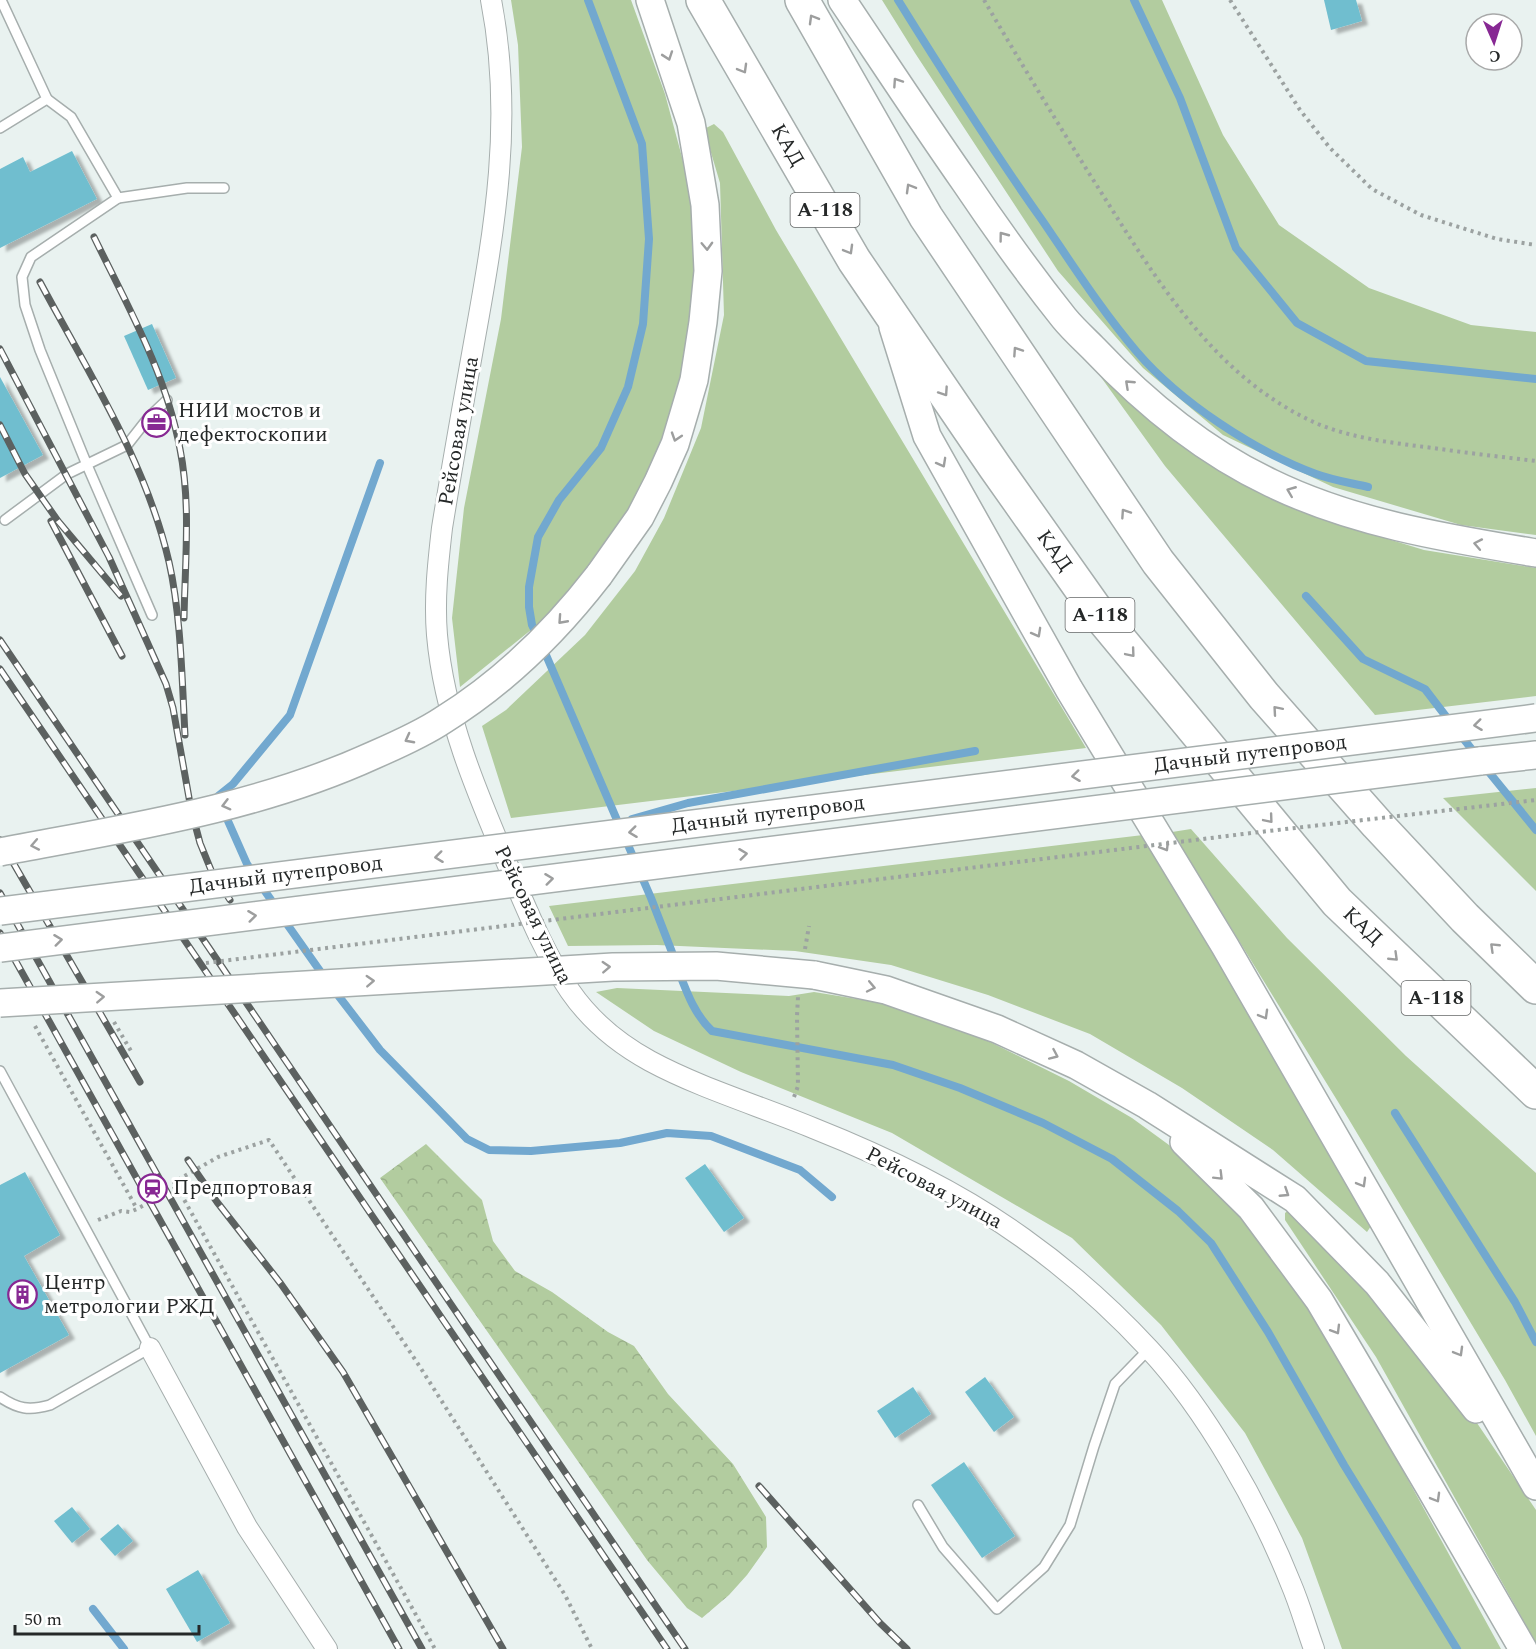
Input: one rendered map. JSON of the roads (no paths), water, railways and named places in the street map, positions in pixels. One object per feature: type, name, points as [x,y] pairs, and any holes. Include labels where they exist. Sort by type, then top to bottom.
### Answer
[{"type":"highway","name":"КАД","points":[[703,0],[849,250],[887,309],[1101,617],[1337,902],[1536,1092]]},
{"type":"highway","points":[[802,0],[927,217],[1158,562],[1264,696],[1369,815],[1465,918],[1536,987]]},
{"type":"main road","points":[[0,852],[167,821],[274,793],[345,768],[402,743],[461,708],[511,669],[546,637],[599,575],[640,517],[675,444],[694,380],[708,271],[705,205],[691,123],[650,0]]},
{"type":"main road","points":[[842,0],[988,215],[1065,319],[1113,370],[1169,419],[1228,459],[1271,483],[1334,509],[1404,528],[1536,554]]},
{"type":"main road","points":[[887,309],[927,436],[1069,689],[1225,946],[1535,1484]]},
{"type":"main road","name":"Дачный путепровод","points":[[0,911],[1536,718]]},
{"type":"main road","name":"Дачный путепровод","points":[[0,948],[1536,755]]},
{"type":"main road","points":[[0,1003],[612,967],[716,966],[805,975],[886,990],[996,1029],[1076,1065],[1147,1105],[1295,1199],[1377,1283],[1535,1484]]},
{"type":"main road","points":[[1147,1105],[1251,1208],[1319,1300],[1522,1649]]},
{"type":"street","name":"Рейсовая улица","points":[[490,0],[501,66],[503,112],[501,164],[488,268],[459,424],[438,561],[436,633],[448,706],[485,811],[545,949],[571,992],[597,1023],[627,1047],[674,1073],[788,1118],[912,1172],[979,1209],[1022,1237],[1088,1289],[1149,1349],[1211,1431],[1267,1529],[1291,1584],[1314,1649]]},
{"type":"street","points":[[150,1348],[246,1527],[327,1649]]},
{"type":"lane","points":[[1,0],[48,99],[71,117],[118,198]]},
{"type":"lane","points":[[0,128],[48,99]]},
{"type":"lane","points":[[152,615],[40,350],[25,305],[22,277],[31,257],[118,198],[187,188],[224,188]]},
{"type":"lane","points":[[5,520],[67,474],[127,445],[149,417],[168,400]]},
{"type":"lane","points":[[0,1071],[3,1084],[150,1348],[50,1405],[32,1410],[0,1397]]},
{"type":"lane","points":[[918,1505],[943,1547],[997,1609],[1044,1567],[1070,1525],[1115,1384],[1149,1349]]},
{"type":"waterway","points":[[538,637],[532,625],[529,607],[529,587],[538,537],[559,500],[601,448],[628,387],[643,324],[649,239],[642,144],[588,0]]},
{"type":"waterway","points":[[898,0],[986,138],[1088,287],[1124,336],[1154,371],[1196,407],[1268,452],[1316,474],[1368,487]]},
{"type":"waterway","points":[[1134,0],[1180,98],[1236,248],[1297,323],[1366,361],[1536,379]]},
{"type":"waterway","points":[[218,798],[233,784],[290,715],[380,463]]},
{"type":"waterway","points":[[1306,596],[1363,659],[1425,689],[1451,723]]},
{"type":"waterway","points":[[543,648],[620,827]]},
{"type":"waterway","points":[[1459,733],[1477,756]]},
{"type":"waterway","points":[[632,819],[688,803],[975,751]]},
{"type":"waterway","points":[[1484,766],[1536,830]]},
{"type":"waterway","points":[[224,812],[247,864],[254,874]]},
{"type":"waterway","points":[[625,838],[675,960]]},
{"type":"waterway","points":[[260,884],[276,907]]},
{"type":"waterway","points":[[282,917],[325,978]]},
{"type":"waterway","points":[[679,972],[696,1011],[712,1031],[893,1065],[960,1088],[1043,1123],[1112,1159],[1178,1211],[1211,1243],[1268,1332],[1344,1465],[1457,1649]]},
{"type":"waterway","points":[[334,990],[380,1050],[467,1139],[489,1150],[531,1151],[620,1143],[667,1133],[711,1136],[800,1170],[832,1197]]},
{"type":"waterway","points":[[1395,1113],[1515,1302],[1536,1342]]},
{"type":"waterway","points":[[93,1609],[124,1649]]},
{"type":"railway","points":[[94,237],[144,340],[174,421],[185,491],[184,618]]},
{"type":"railway","points":[[40,282],[114,418],[131,453],[159,525],[169,562],[176,604],[185,735]]},
{"type":"railway","points":[[0,349],[109,557],[166,684],[173,708],[191,809],[200,843],[211,870],[230,900]]},
{"type":"railway","points":[[0,425],[25,474],[58,521],[121,596]]},
{"type":"railway","points":[[51,521],[122,656]]},
{"type":"railway","points":[[0,640],[685,1649]]},
{"type":"railway","points":[[0,669],[667,1649]]},
{"type":"railway","points":[[0,840],[140,1082]]},
{"type":"railway","points":[[0,893],[422,1649]]},
{"type":"railway","points":[[0,933],[399,1649]]},
{"type":"railway","points":[[188,1160],[217,1202],[281,1284],[343,1372],[503,1649]]},
{"type":"railway","points":[[759,1486],[880,1623],[907,1649]]},
{"type":"place","name":"НИИ мостов и дефектоскопии","points":[[157,423]]},
{"type":"place","name":"Предпортовая","points":[[152,1188]]},
{"type":"place","name":"Центр метрологии РЖД","points":[[23,1295]]}]
